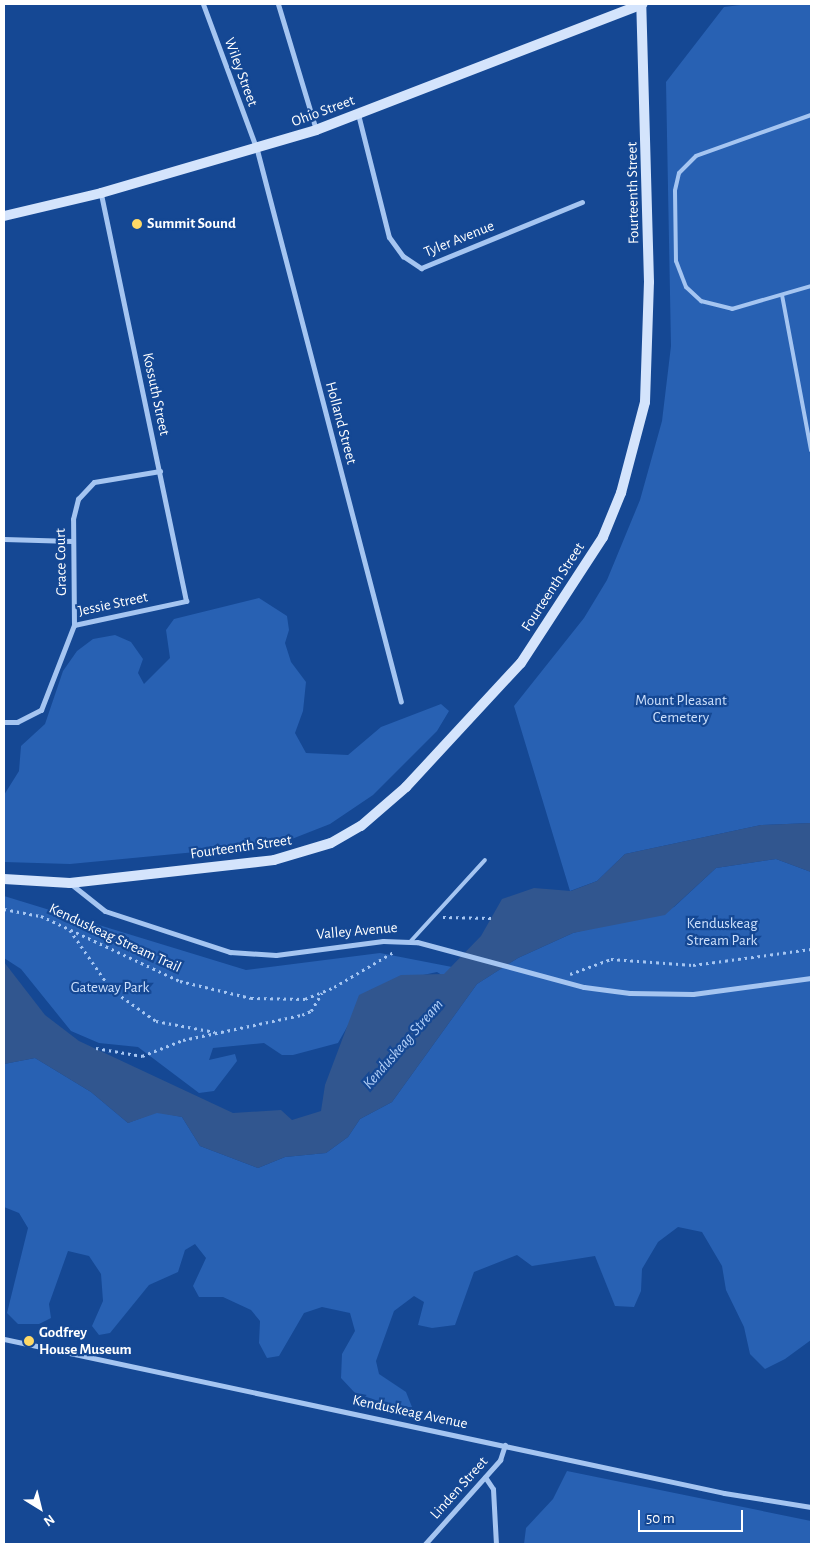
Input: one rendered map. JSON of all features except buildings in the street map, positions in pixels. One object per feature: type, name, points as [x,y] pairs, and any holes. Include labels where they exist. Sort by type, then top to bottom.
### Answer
[{"type":"street","name":"Wiley Street","points":[[203,4],[257,150]]},
{"type":"street","points":[[278,4],[316,130]]},
{"type":"street","name":"Ohio Street","points":[[4,216],[102,193],[257,150],[316,130],[641,4]]},
{"type":"street","name":"Fourteenth Street","points":[[70,883],[274,860],[331,843],[361,826],[469,722],[521,662],[573,589],[622,493],[645,402],[649,282],[641,4]]},
{"type":"street","name":"Tyler Avenue","points":[[358,114],[390,237],[403,256],[421,268],[582,202]]},
{"type":"street","name":"Holland Street","points":[[257,150],[401,702]]},
{"type":"street","name":"Kossuth Street","points":[[102,193],[186,601]]},
{"type":"street","name":"Grace Court","points":[[74,625],[72,542],[78,499],[94,482],[160,470]]},
{"type":"street","points":[[4,539],[72,542]]},
{"type":"street","name":"Jessie Street","points":[[4,722],[17,722],[41,710],[74,625],[186,601]]},
{"type":"street","points":[[4,879],[70,883]]},
{"type":"street","name":"Valley Avenue","points":[[70,883],[105,911],[230,952],[276,954],[383,941],[410,942],[446,946],[558,981],[630,993],[693,994],[811,978]]},
{"type":"street","name":"Kenduskeag Avenue","points":[[4,1339],[724,1493],[811,1507]]},
{"type":"street","name":"Linden Street","points":[[425,1544],[500,1460],[505,1445]]},
{"type":"street","points":[[485,1477],[493,1489],[496,1544]]},
{"type":"lane","points":[[811,116],[696,156],[679,173],[675,191],[676,261],[692,294],[710,306],[732,309],[811,286]]},
{"type":"lane","points":[[782,295],[811,450]]},
{"type":"lane","points":[[410,942],[485,860]]},
{"type":"path","name":"Kenduskeag Stream Trail","points":[[4,909],[41,916],[180,981],[283,1001],[323,992],[410,942]]},
{"type":"path","points":[[433,917],[492,918]]},
{"type":"path","points":[[70,930],[111,989],[156,1021],[217,1032]]},
{"type":"path","points":[[558,981],[589,964],[611,960],[693,965],[811,949]]},
{"type":"path","points":[[96,1048],[142,1056],[217,1032],[311,1011],[323,992]]},
{"type":"green space","name":"Mount Pleasant Cemetery","points":[[749,4],[811,4],[811,823],[761,825],[625,854],[597,881],[570,891],[514,706],[584,618],[607,580],[640,500],[662,421],[671,346],[666,82],[724,7]]},
{"type":"green space","points":[[259,598],[287,616],[289,630],[285,643],[291,662],[306,682],[303,711],[295,733],[306,753],[348,755],[381,727],[441,704],[449,711],[437,731],[373,795],[330,824],[279,844],[70,864],[4,862],[4,795],[19,771],[21,746],[45,724],[63,671],[77,651],[93,639],[115,635],[131,642],[143,659],[138,673],[144,684],[170,658],[166,630],[174,619]]},
{"type":"green space","name":"Kenduskeag Stream Park","points":[[776,859],[811,872],[811,1340],[785,1359],[765,1369],[750,1354],[744,1327],[726,1290],[722,1266],[702,1232],[678,1227],[658,1242],[642,1269],[641,1291],[634,1307],[615,1306],[595,1256],[532,1266],[517,1255],[474,1272],[455,1325],[432,1328],[418,1325],[424,1302],[414,1296],[394,1311],[376,1361],[379,1374],[406,1392],[412,1407],[396,1407],[355,1393],[341,1378],[342,1354],[355,1331],[350,1313],[322,1307],[304,1313],[279,1356],[267,1358],[259,1343],[260,1321],[251,1310],[223,1297],[199,1297],[193,1286],[206,1258],[195,1244],[185,1250],[178,1272],[149,1285],[110,1333],[99,1335],[92,1326],[103,1301],[101,1274],[89,1256],[68,1251],[49,1304],[51,1318],[39,1324],[18,1324],[7,1313],[28,1228],[19,1213],[4,1207],[4,1064],[35,1058],[91,1092],[128,1123],[157,1112],[182,1117],[200,1146],[258,1168],[285,1157],[326,1153],[348,1137],[360,1119],[392,1102],[477,984],[518,958],[573,933],[674,907],[716,868]]},
{"type":"green space","name":"Gateway Park","points":[[4,896],[246,970],[380,953],[452,967],[445,977],[437,972],[386,983],[367,992],[338,1043],[293,1055],[282,1055],[264,1043],[213,1048],[209,1060],[235,1054],[237,1061],[214,1091],[199,1093],[138,1047],[99,1043],[71,1031],[21,969],[4,958]]},
{"type":"green space","points":[[567,1471],[811,1521],[811,1544],[524,1544],[526,1528],[553,1499]]},
{"type":"water","name":"Kenduskeag Stream","points":[[811,823],[811,872],[776,859],[716,868],[665,915],[573,933],[518,958],[477,984],[392,1102],[360,1119],[348,1137],[326,1153],[285,1157],[258,1168],[200,1146],[182,1117],[157,1113],[128,1123],[91,1092],[35,1058],[4,1064],[4,962],[45,1015],[79,1041],[233,1113],[281,1110],[292,1120],[321,1111],[325,1085],[359,995],[401,975],[444,974],[481,936],[502,899],[534,888],[571,891],[597,881],[625,854],[761,825]]},
{"type":"place","name":"Summit Sound","points":[[137,224]]},
{"type":"place","name":"Godfrey House Museum","points":[[29,1341]]}]
